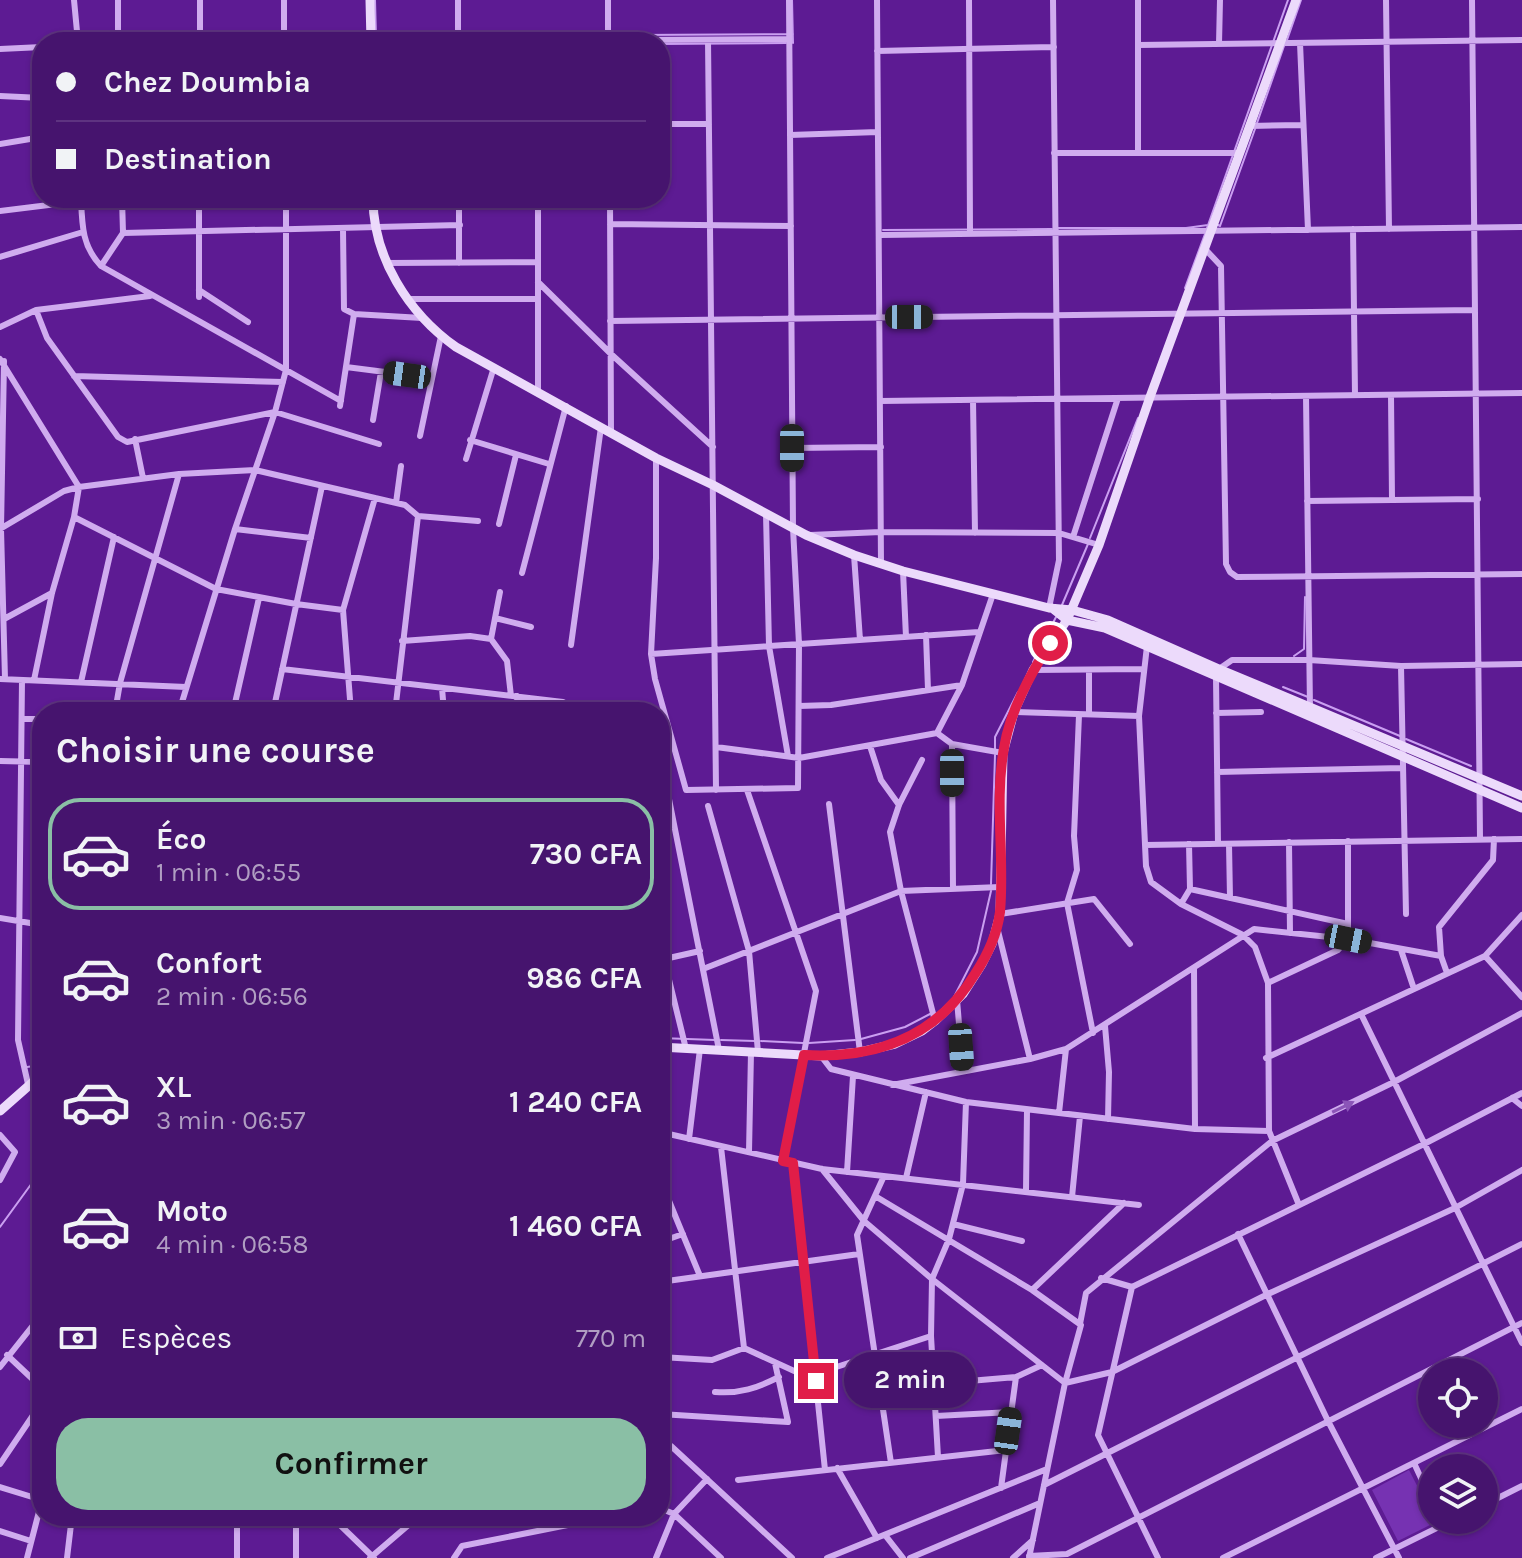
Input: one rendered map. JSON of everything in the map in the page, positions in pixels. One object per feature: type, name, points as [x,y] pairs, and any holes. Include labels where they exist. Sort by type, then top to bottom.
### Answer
[{"type":"main road","points":[[370,0],[371,32]]},
{"type":"main road","points":[[670,1048],[821,1056],[895,1044],[935,1021],[957,1000],[982,964],[992,944],[998,920],[1003,753],[1014,712],[1033,670],[1067,620],[1099,545],[1296,0]]},
{"type":"main road","points":[[373,208],[374,227],[387,263],[422,318],[441,336],[656,458],[806,535],[854,555],[903,571],[1108,620],[1217,673]]},
{"type":"main road","points":[[1050,608],[1067,620],[1105,628],[1481,784],[1522,796]]},
{"type":"main road","points":[[1481,784],[1522,808]]},
{"type":"main road","points":[[0,1111],[32,1081]]},
{"type":"street","points":[[74,0],[77,32]]},
{"type":"street","points":[[118,0],[118,32]]},
{"type":"street","points":[[200,0],[200,32]]},
{"type":"street","points":[[284,0],[284,32]]},
{"type":"street","points":[[458,0],[458,32]]},
{"type":"street","points":[[608,0],[608,32]]},
{"type":"street","points":[[670,733],[686,790],[798,788],[799,644],[793,528],[789,0]]},
{"type":"street","points":[[877,0],[881,564]]},
{"type":"street","points":[[969,0],[970,234]]},
{"type":"street","points":[[1050,608],[1058,570],[1059,533],[1053,0]]},
{"type":"street","points":[[1138,0],[1138,152]]},
{"type":"street","points":[[1219,44],[1220,0]]},
{"type":"street","points":[[1386,0],[1389,229]]},
{"type":"street","points":[[1472,0],[1480,838]]},
{"type":"street","points":[[670,40],[789,39]]},
{"type":"street","points":[[708,40],[716,790]]},
{"type":"street","points":[[1138,45],[1522,40]]},
{"type":"street","points":[[1300,43],[1308,230]]},
{"type":"street","points":[[0,49],[32,47]]},
{"type":"street","points":[[877,51],[1054,47]]},
{"type":"street","points":[[0,96],[32,98]]},
{"type":"street","points":[[670,124],[709,124]]},
{"type":"street","points":[[1250,126],[1302,125]]},
{"type":"street","points":[[790,135],[878,132]]},
{"type":"street","points":[[0,144],[32,139]]},
{"type":"street","points":[[1054,153],[1240,153]]},
{"type":"street","points":[[0,211],[32,207]]},
{"type":"street","points":[[82,208],[83,232],[89,253],[101,266],[340,403],[354,314]]},
{"type":"street","points":[[101,266],[123,233],[122,208]]},
{"type":"street","points":[[199,208],[199,293],[248,322]]},
{"type":"street","points":[[182,702],[286,370],[286,208]]},
{"type":"street","points":[[459,208],[459,263]]},
{"type":"street","points":[[538,208],[538,391]]},
{"type":"street","points":[[610,208],[611,431]]},
{"type":"street","points":[[610,224],[791,226]]},
{"type":"street","points":[[123,233],[460,225]]},
{"type":"street","points":[[880,235],[1522,227]]},
{"type":"street","points":[[343,229],[344,309],[354,314],[422,318]]},
{"type":"street","points":[[1353,229],[1355,395]]},
{"type":"street","points":[[0,257],[83,232]]},
{"type":"street","points":[[1206,250],[1221,266],[1226,564],[1230,572],[1237,577],[1307,578],[1522,574]]},
{"type":"street","points":[[387,263],[538,262]]},
{"type":"street","points":[[538,282],[713,447]]},
{"type":"street","points":[[0,327],[36,310],[150,296]]},
{"type":"street","points":[[408,299],[538,299]]},
{"type":"street","points":[[36,310],[47,338],[118,437],[127,442],[275,412],[379,444]]},
{"type":"street","points":[[610,321],[1475,310]]},
{"type":"street","points":[[420,436],[441,336]]},
{"type":"street","points":[[2,360],[2,679],[186,687]]},
{"type":"street","points":[[2,360],[79,487],[34,680]]},
{"type":"street","points":[[346,367],[432,378]]},
{"type":"street","points":[[466,459],[494,367]]},
{"type":"street","points":[[373,420],[381,372]]},
{"type":"street","points":[[74,376],[283,382]]},
{"type":"street","points":[[880,401],[1522,393]]},
{"type":"street","points":[[1391,395],[1392,500]]},
{"type":"street","points":[[1306,396],[1310,711]]},
{"type":"street","points":[[1073,537],[1118,398]]},
{"type":"street","points":[[973,400],[975,533]]},
{"type":"street","points":[[522,573],[566,406]]},
{"type":"street","points":[[571,645],[601,425]]},
{"type":"street","points":[[135,439],[143,478]]},
{"type":"street","points":[[470,440],[549,464]]},
{"type":"street","points":[[792,448],[881,447]]},
{"type":"street","points":[[499,524],[516,455]]},
{"type":"street","points":[[656,458],[656,558],[651,654],[661,702]]},
{"type":"street","points":[[396,503],[401,466]]},
{"type":"street","points":[[0,529],[64,491],[79,487],[179,474],[255,470],[405,505],[418,516],[478,521]]},
{"type":"street","points":[[117,702],[179,474]]},
{"type":"street","points":[[275,702],[322,486]]},
{"type":"street","points":[[350,702],[343,610],[375,498]]},
{"type":"street","points":[[1307,501],[1478,499]]},
{"type":"street","points":[[766,514],[769,646],[788,756]]},
{"type":"street","points":[[396,702],[418,516]]},
{"type":"street","points":[[74,517],[216,589],[343,610]]},
{"type":"street","points":[[235,529],[311,538]]},
{"type":"street","points":[[806,535],[881,532],[1059,533],[1099,545]]},
{"type":"street","points":[[81,682],[114,537]]},
{"type":"street","points":[[854,555],[860,640]]},
{"type":"street","points":[[903,571],[906,637]]},
{"type":"street","points":[[491,639],[500,592]]},
{"type":"street","points":[[4,619],[52,593]]},
{"type":"street","points":[[937,733],[962,685],[993,594]]},
{"type":"street","points":[[235,702],[259,598]]},
{"type":"street","points":[[495,618],[531,627]]},
{"type":"street","points":[[651,654],[979,632]]},
{"type":"street","points":[[926,635],[928,690]]},
{"type":"street","points":[[402,641],[470,636],[491,639],[507,661],[516,702]]},
{"type":"street","points":[[1147,646],[1139,716],[1146,866],[1151,882],[1181,904],[1243,935],[1255,947],[1268,983],[1266,1058],[1269,1131],[1299,1205]]},
{"type":"street","points":[[1218,844],[1217,673],[1232,660],[1309,660],[1401,666],[1522,664]]},
{"type":"street","points":[[1401,666],[1406,914]]},
{"type":"street","points":[[282,669],[563,702]]},
{"type":"street","points":[[1033,670],[1142,669]]},
{"type":"street","points":[[1089,670],[1089,714]]},
{"type":"street","points":[[22,680],[18,1040],[28,1084]]},
{"type":"street","points":[[799,706],[831,705],[962,685]]},
{"type":"street","points":[[442,688],[443,702]]},
{"type":"street","points":[[1014,712],[1139,716]]},
{"type":"street","points":[[1216,713],[1261,712]]},
{"type":"street","points":[[1079,715],[1074,836],[1077,870],[1067,903],[1093,1033]]},
{"type":"street","points":[[22,719],[32,719]]},
{"type":"street","points":[[716,747],[799,758],[937,733],[952,744],[1003,753]]},
{"type":"street","points":[[952,744],[953,889]]},
{"type":"street","points":[[870,746],[881,780],[899,805]]},
{"type":"street","points":[[922,760],[899,805],[890,832],[901,891],[935,1021]]},
{"type":"street","points":[[0,761],[32,762]]},
{"type":"street","points":[[1217,772],[1403,768]]},
{"type":"street","points":[[747,790],[816,991],[783,1161]]},
{"type":"street","points":[[829,804],[860,1052]]},
{"type":"street","points":[[670,805],[719,1050]]},
{"type":"street","points":[[708,806],[749,951],[755,1052],[749,1152]]},
{"type":"street","points":[[670,826],[674,826]]},
{"type":"street","points":[[1447,973],[1441,956],[1439,927],[1493,860],[1494,839]]},
{"type":"street","points":[[1145,845],[1522,839]]},
{"type":"street","points":[[1268,983],[1338,950],[1348,939],[1348,841]]},
{"type":"street","points":[[1289,842],[1290,933]]},
{"type":"street","points":[[1181,904],[1190,889],[1189,844]]},
{"type":"street","points":[[1229,844],[1230,898]]},
{"type":"street","points":[[703,969],[901,891],[1000,887]]},
{"type":"street","points":[[1190,889],[1348,924]]},
{"type":"street","points":[[1030,1059],[998,920],[1094,899],[1130,944]]},
{"type":"street","points":[[1266,1058],[1485,956],[1522,915]]},
{"type":"street","points":[[0,918],[32,924]]},
{"type":"street","points":[[892,1085],[1030,1059],[1066,1049],[1254,929],[1348,939],[1441,956]]},
{"type":"street","points":[[1401,950],[1414,989]]},
{"type":"street","points":[[670,958],[700,951]]},
{"type":"street","points":[[1485,956],[1522,997]]},
{"type":"street","points":[[1194,968],[1195,1129]]},
{"type":"street","points":[[670,992],[686,1049]]},
{"type":"street","points":[[957,1000],[963,1071]]},
{"type":"street","points":[[1522,1013],[1394,1082],[1272,1141],[1086,1293],[1029,1557],[1068,1556],[1137,1517],[1522,1323]]},
{"type":"street","points":[[1361,1014],[1522,1343]]},
{"type":"street","points":[[1105,1026],[1109,1072],[1108,1119]]},
{"type":"street","points":[[689,1139],[700,1049]]},
{"type":"street","points":[[1059,1113],[1066,1049]]},
{"type":"street","points":[[821,1056],[831,1069],[853,1076],[966,1102],[1195,1129],[1269,1131]]},
{"type":"street","points":[[847,1172],[853,1076]]},
{"type":"street","points":[[906,1178],[926,1092]]},
{"type":"street","points":[[1101,1278],[1132,1287],[1522,1093]]},
{"type":"street","points":[[1512,1098],[1522,1106]]},
{"type":"street","points":[[938,1457],[931,1336],[932,1279],[949,1239],[963,1184],[966,1102]]},
{"type":"street","points":[[1026,1191],[1027,1110]]},
{"type":"street","points":[[1072,1197],[1080,1116]]},
{"type":"street","points":[[670,1134],[822,1169],[1139,1205]]},
{"type":"street","points":[[0,1135],[15,1152],[0,1180]]},
{"type":"street","points":[[721,1147],[744,1348]]},
{"type":"street","points":[[793,1163],[825,1470]]},
{"type":"street","points":[[822,1169],[864,1221],[932,1279],[1065,1383]]},
{"type":"street","points":[[1065,1383],[1112,1372],[1268,1294],[1455,1208],[1522,1170]]},
{"type":"street","points":[[884,1176],[857,1235],[891,1463]]},
{"type":"street","points":[[875,1196],[1032,1290],[1080,1324]]},
{"type":"street","points":[[670,1203],[700,1276]]},
{"type":"street","points":[[1032,1290],[1124,1203]]},
{"type":"street","points":[[953,1224],[1022,1241]]},
{"type":"street","points":[[670,1239],[683,1234]]},
{"type":"street","points":[[1238,1234],[1328,1421],[1399,1558]]},
{"type":"street","points":[[1044,1485],[1522,1244]]},
{"type":"street","points":[[670,1280],[859,1254]]},
{"type":"street","points":[[1132,1287],[1098,1435],[1158,1558]]},
{"type":"street","points":[[0,1367],[32,1326]]},
{"type":"street","points":[[670,1358],[712,1360],[744,1348],[815,1378],[874,1354],[931,1336]]},
{"type":"street","points":[[7,1355],[32,1379]]},
{"type":"street","points":[[670,1415],[788,1422],[775,1363]]},
{"type":"street","points":[[934,1384],[1016,1377],[1042,1365]]},
{"type":"street","points":[[715,1392],[736,1394],[779,1377]]},
{"type":"street","points":[[1001,1488],[1016,1377]]},
{"type":"street","points":[[1223,1558],[1522,1409]]},
{"type":"street","points":[[936,1416],[1011,1412]]},
{"type":"street","points":[[0,1464],[32,1417]]},
{"type":"street","points":[[670,1446],[792,1558]]},
{"type":"street","points":[[738,1480],[1006,1450]]},
{"type":"street","points":[[1414,1463],[1418,1472]]},
{"type":"street","points":[[837,1468],[877,1538]]},
{"type":"street","points":[[827,1558],[1047,1469]]},
{"type":"street","points":[[670,1524],[674,1514],[707,1479]]},
{"type":"street","points":[[1498,1498],[1522,1486]]},
{"type":"street","points":[[0,1487],[32,1497]]},
{"type":"street","points":[[910,1558],[1040,1503]]},
{"type":"street","points":[[670,1512],[721,1558]]},
{"type":"street","points":[[27,1558],[35,1526]]},
{"type":"street","points":[[67,1558],[71,1526]]},
{"type":"street","points":[[237,1526],[237,1558]]},
{"type":"street","points":[[296,1526],[296,1558]]},
{"type":"street","points":[[344,1526],[372,1557],[402,1526]]},
{"type":"street","points":[[454,1558],[462,1546],[563,1526]]},
{"type":"street","points":[[656,1558],[669,1526]]},
{"type":"street","points":[[0,1531],[31,1541]]},
{"type":"street","points":[[1376,1558],[1421,1534]]},
{"type":"street","points":[[885,1535],[903,1558]]},
{"type":"street","points":[[1013,1558],[1033,1540]]},
{"type":"shaded area","points":[[1409,1470],[1418,1488],[1418,1531],[1398,1541],[1372,1490]]},
{"type":"waterway","points":[[375,0],[376,32]]},
{"type":"waterway","points":[[792,0],[793,43]]},
{"type":"waterway","points":[[1207,228],[1288,0]]},
{"type":"waterway","points":[[1287,40],[1301,0]]},
{"type":"waterway","points":[[670,35],[793,34]]},
{"type":"waterway","points":[[670,44],[786,43]]},
{"type":"waterway","points":[[1257,123],[1284,46]]},
{"type":"waterway","points":[[1218,225],[1255,129]]},
{"type":"waterway","points":[[1058,228],[1186,228],[1208,225]]},
{"type":"waterway","points":[[883,230],[1052,229]]},
{"type":"waterway","points":[[1185,288],[1205,234]]},
{"type":"waterway","points":[[1090,538],[1138,418]]},
{"type":"waterway","points":[[1062,605],[1088,544]]},
{"type":"waterway","points":[[1294,656],[1304,649],[1305,597]]},
{"type":"waterway","points":[[1033,662],[1056,617]]},
{"type":"waterway","points":[[1283,687],[1308,697]]},
{"type":"waterway","points":[[995,749],[995,737],[1018,692]]},
{"type":"waterway","points":[[1314,700],[1400,736]]},
{"type":"waterway","points":[[1406,739],[1471,766]]},
{"type":"waterway","points":[[991,884],[995,755]]},
{"type":"waterway","points":[[954,997],[977,952],[991,891]]},
{"type":"waterway","points":[[861,1039],[905,1027],[930,1014]]},
{"type":"waterway","points":[[670,1038],[715,1040]]},
{"type":"waterway","points":[[721,1040],[755,1041]]},
{"type":"waterway","points":[[809,1043],[855,1040]]},
{"type":"waterway","points":[[761,1041],[803,1043]]},
{"type":"waterway","points":[[27,1067],[32,1066]]},
{"type":"waterway","points":[[0,1227],[32,1183]]},
{"type":"route","points":[[816,1381],[793,1163],[783,1161],[804,1055],[860,1052],[895,1044],[922,1031],[963,994],[982,964],[992,944],[1000,914],[1004,746],[1014,712],[1033,670],[1050,643]]}]
